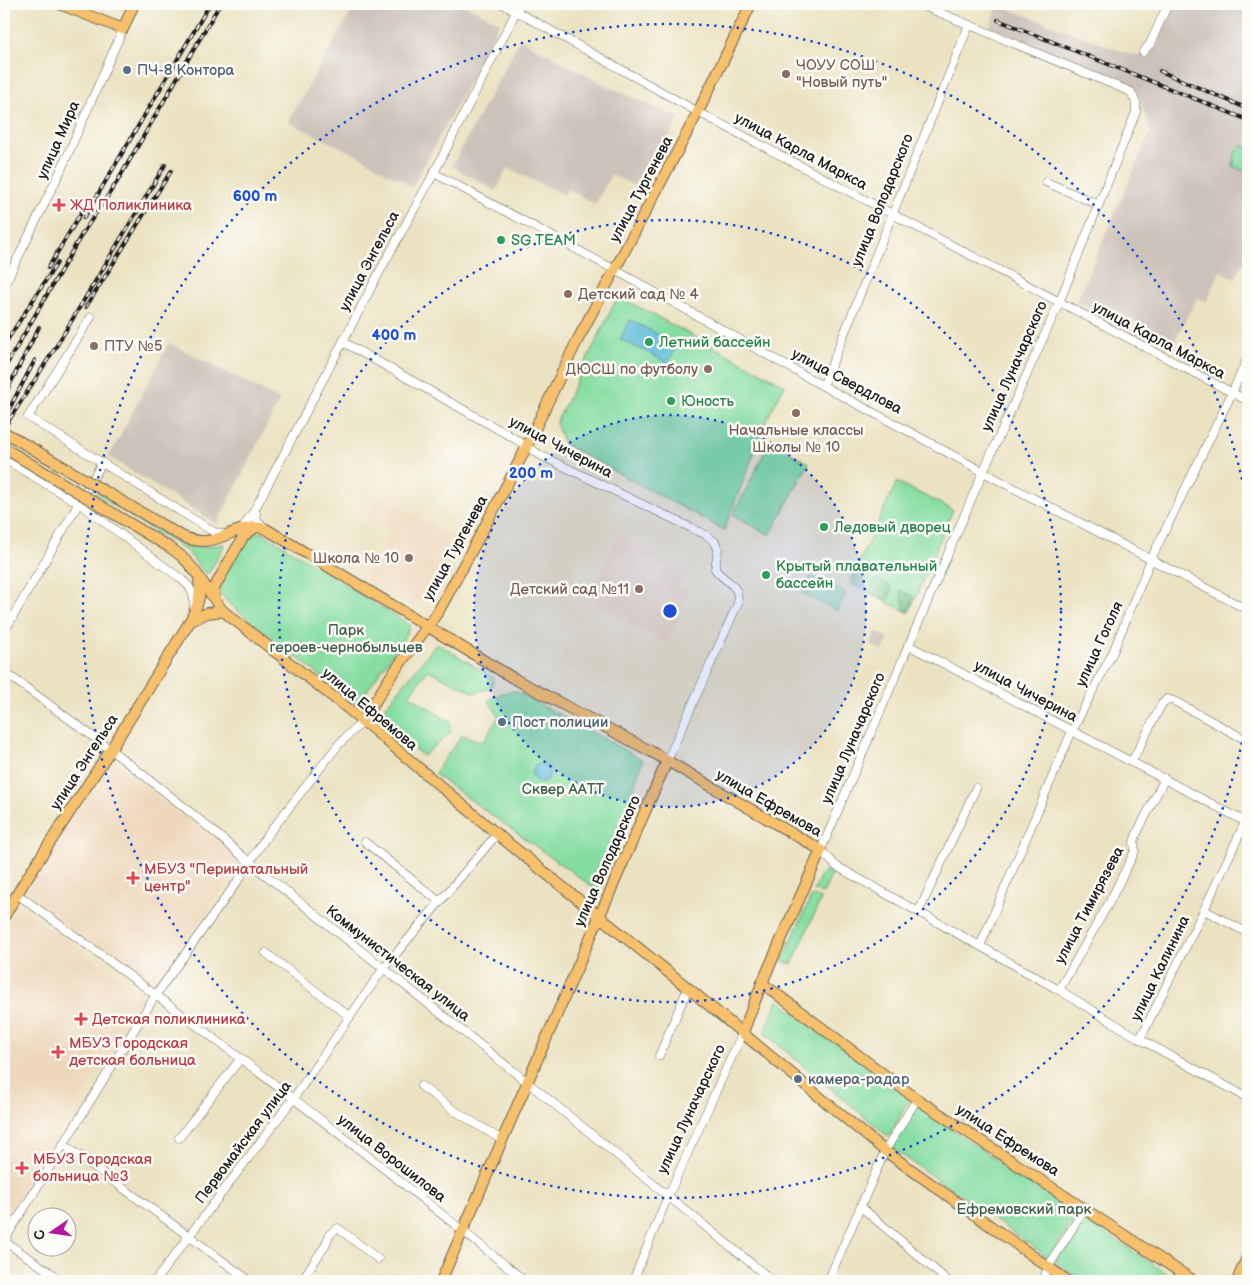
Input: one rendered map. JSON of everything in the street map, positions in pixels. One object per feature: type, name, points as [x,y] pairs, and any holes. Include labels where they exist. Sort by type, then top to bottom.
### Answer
[{"type":"main road","points":[[59,4],[123,29]]},
{"type":"main road","name":"улица Мира","points":[[123,29],[134,4]]},
{"type":"main road","name":"улица Тургенева","points":[[362,722],[390,676],[428,627],[484,528],[527,445],[576,342],[698,112],[751,4]]},
{"type":"main road","points":[[4,432],[192,541],[216,540],[236,532],[262,528]]},
{"type":"main road","name":"улица Ефремова","points":[[4,448],[169,546],[185,558],[222,610],[351,711],[497,834],[742,1032],[885,1152],[1068,1281]]},
{"type":"main road","points":[[189,623],[207,613],[222,610],[215,599],[214,588],[243,537],[248,531],[262,528]]},
{"type":"main road","name":"улица Ефремова","points":[[262,528],[513,678],[667,761],[821,850]]},
{"type":"main road","name":"улица Энгельса","points":[[4,917],[189,623],[200,599],[198,575]]},
{"type":"main road","name":"улица Володарского","points":[[441,1281],[667,761]]},
{"type":"main road","name":"улица Луначарского","points":[[742,1032],[821,850]]},
{"type":"main road","name":"улица Ефремова","points":[[762,983],[917,1099],[1194,1281]]},
{"type":"main road","points":[[1237,1281],[1248,1255]]},
{"type":"street","name":"улица Карла Маркса","points":[[503,4],[518,7],[698,112],[1248,401]]},
{"type":"street","points":[[918,4],[969,25]]},
{"type":"street","points":[[1143,52],[1150,44],[1168,4]]},
{"type":"street","name":"улица Энгельса","points":[[236,532],[254,509],[434,173],[518,7]]},
{"type":"street","name":"улица Луначарского","points":[[821,850],[983,472],[1059,303],[1136,112],[1136,103],[1131,92],[969,25]]},
{"type":"street","name":"улица Володарского","points":[[823,386],[969,25]]},
{"type":"street","name":"улица Мира","points":[[4,286],[60,172],[123,29]]},
{"type":"street","name":"улица Свердлова","points":[[434,173],[983,472],[1248,610]]},
{"type":"street","points":[[1046,182],[1098,205]]},
{"type":"street","points":[[91,317],[28,417],[216,533],[236,532]]},
{"type":"street","name":"улица Чичерина","points":[[343,342],[540,454],[706,535],[715,542],[718,549],[715,569],[720,576],[734,586],[738,593]]},
{"type":"street","name":"улица Гоголя","points":[[980,946],[1072,731],[1113,652],[1151,559],[1232,393],[1248,356]]},
{"type":"street","points":[[4,462],[11,463],[80,504],[188,585],[195,600],[189,623]]},
{"type":"street","points":[[4,632],[80,504],[102,463]]},
{"type":"street","points":[[194,519],[215,529],[225,530],[238,525],[254,509]]},
{"type":"street","points":[[254,509],[256,520],[262,528]]},
{"type":"street","name":"улица Володарского","points":[[667,761],[738,603],[738,593]]},
{"type":"street","name":"улица Чичерина","points":[[908,645],[1247,820]]},
{"type":"street","name":"Коммунистическая улица","points":[[4,672],[111,749],[249,862],[527,1082],[769,1280]]},
{"type":"street","points":[[1132,761],[1162,704],[1167,699],[1174,700],[1248,742]]},
{"type":"street","name":"улица Тургенева","points":[[4,1241],[155,996],[237,882],[266,837],[340,744],[362,722]]},
{"type":"street","name":"улица Тимирязева","points":[[1059,990],[1135,851],[1136,835],[1165,778]]},
{"type":"street","points":[[919,911],[976,788]]},
{"type":"street","name":"улица Калинина","points":[[1140,1039],[1247,820]]},
{"type":"street","name":"Первомайская улица","points":[[155,1281],[293,1099],[383,969],[497,834]]},
{"type":"street","points":[[365,842],[440,902]]},
{"type":"street","points":[[821,850],[836,866],[1059,990],[1140,1039],[1248,1098]]},
{"type":"street","name":"улица Ворошилова","points":[[17,894],[241,1058],[526,1281]]},
{"type":"street","name":"улица Калинина","points":[[1204,910],[1248,933]]},
{"type":"street","points":[[266,953],[350,1017]]},
{"type":"street","points":[[659,1056],[688,988]]},
{"type":"street","name":"улица Луначарского","points":[[632,1281],[742,1032]]},
{"type":"street","points":[[179,1138],[241,1058]]},
{"type":"street","points":[[421,1086],[452,1109],[502,1140]]},
{"type":"street","points":[[828,1281],[885,1152],[917,1099]]},
{"type":"street","points":[[63,1144],[250,1281]]},
{"type":"street","points":[[861,1207],[948,1281]]},
{"type":"street","points":[[1043,1281],[1048,1267],[1085,1208]]},
{"type":"street","points":[[300,1281],[325,1246],[330,1234],[338,1228],[378,1259]]},
{"type":"street","points":[[4,1241],[63,1281]]},
{"type":"shaded area","points":[[356,4],[463,4],[500,23],[412,188],[403,180],[389,174],[365,159],[288,122]]},
{"type":"shaded area","points":[[1173,4],[1248,4],[1248,266],[1242,264],[1235,279],[1220,271],[1207,301],[1197,298],[1174,342],[1103,304],[1100,313],[1076,302],[1151,131],[1139,97],[1130,88],[988,30],[998,5],[1132,55],[1139,55],[1146,52]]},
{"type":"shaded area","points":[[520,39],[607,86],[679,118],[642,189],[611,175],[595,204],[567,189],[564,195],[507,168],[496,191],[452,166]]},
{"type":"shaded area","points":[[169,343],[280,400],[217,524],[109,457]]},
{"type":"shaded area","name":"Школа № 10","points":[[380,496],[454,537],[415,608],[363,579],[390,531],[368,518]]},
{"type":"shaded area","name":"Детский сад №11","points":[[619,533],[686,572],[680,586],[689,592],[667,643],[627,623],[588,600]]},
{"type":"shaded area","points":[[876,632],[889,638],[883,651],[870,645]]},
{"type":"shaded area","name":"МБУЗ \"Перинатальный центр\"","points":[[110,759],[242,861],[152,989],[24,894]]},
{"type":"shaded area","name":"МБУЗ Городская детская больница","points":[[18,906],[148,997],[55,1138],[36,1175],[4,1227],[4,928]]},
{"type":"green space","points":[[1242,145],[1248,148],[1248,173],[1233,166],[1235,154]]},
{"type":"green space","name":"Юность","points":[[618,296],[785,385],[768,417],[724,530],[564,444],[556,423]]},
{"type":"green space","points":[[770,442],[809,463],[770,535],[733,515]]},
{"type":"green space","points":[[897,482],[953,510],[909,613],[849,583]]},
{"type":"green space","points":[[98,490],[189,545],[204,547],[223,544],[224,546],[209,573],[204,573],[188,552],[96,494]]},
{"type":"green space","name":"Парк героев-чернобыльцев","points":[[256,532],[263,533],[410,625],[407,633],[357,705],[228,603],[222,596],[219,590],[244,539]]},
{"type":"green space","points":[[857,569],[868,575],[867,577],[869,578],[863,589],[856,585],[854,580]]},
{"type":"green space","points":[[811,576],[846,593],[837,611],[802,593]]},
{"type":"green space","points":[[877,579],[890,586],[892,590],[887,601],[868,591],[874,580],[877,581]]},
{"type":"green space","points":[[900,590],[914,597],[908,611],[905,610]]},
{"type":"green space","points":[[437,643],[494,678],[491,688],[475,693],[428,670],[409,695],[450,722],[451,732],[423,756],[376,719]]},
{"type":"green space","name":"Сквер ААТТ","points":[[515,691],[643,760],[597,890],[434,774],[462,735],[483,742],[499,716],[488,700],[502,693]]},
{"type":"green space","points":[[834,869],[823,894],[814,890],[823,873]]},
{"type":"green space","points":[[814,896],[821,899],[792,964],[782,961],[811,897]]},
{"type":"green space","points":[[778,1000],[910,1098],[889,1137],[764,1033]]},
{"type":"green space","name":"Ефремовский парк","points":[[916,1105],[1077,1215],[1049,1258],[892,1148]]},
{"type":"green space","name":"Ефремовский парк","points":[[1083,1218],[1178,1281],[1083,1281],[1055,1261]]},
{"type":"water","name":"Летний бассейн","points":[[630,320],[677,344],[668,363],[620,339]]},
{"type":"water","points":[[541,764],[547,767],[550,773],[547,779],[541,782],[535,779],[532,773],[535,767]]},
{"type":"railway","points":[[84,218],[210,4]]},
{"type":"railway","points":[[4,369],[82,234],[117,182],[220,4]]},
{"type":"railway","points":[[998,20],[1248,120]]},
{"type":"railway","points":[[1160,71],[1248,109]]},
{"type":"railway","points":[[4,428],[54,350],[165,165]]},
{"type":"railway","points":[[86,307],[171,171]]},
{"type":"railway","points":[[48,268],[84,208]]},
{"type":"railway","points":[[4,345],[57,263]]},
{"type":"railway","points":[[4,396],[39,327]]},
{"type":"railway","points":[[8,411],[35,360]]},
{"type":"place","name":"ПЧ-8 Контора","points":[[127,70]]},
{"type":"place","name":"ЧОУУ СОШ \"Новый путь\"","points":[[786,74]]},
{"type":"place","name":"ЖД Поликлиника","points":[[59,205]]},
{"type":"place","name":"SG TEAM","points":[[501,240]]},
{"type":"place","name":"Детский сад № 4","points":[[568,294]]},
{"type":"place","name":"Летний бассейн","points":[[649,342]]},
{"type":"place","name":"ПТУ №5","points":[[94,346]]},
{"type":"place","name":"ДЮСШ по футболу","points":[[708,369]]},
{"type":"place","name":"Юность","points":[[671,401]]},
{"type":"place","name":"Начальные классы Школы № 10","points":[[796,413]]},
{"type":"place","name":"Ледовый дворец","points":[[824,527]]},
{"type":"place","name":"Школа № 10","points":[[409,558]]},
{"type":"place","name":"Крытый плавательный бассейн","points":[[766,575]]},
{"type":"place","name":"Детский сад №11","points":[[639,589]]},
{"type":"place","name":"Пост полиции","points":[[502,722]]},
{"type":"place","name":"МБУЗ \"Перинатальный центр\"","points":[[133,878]]},
{"type":"place","name":"Детская поликлиника","points":[[81,1019]]},
{"type":"place","name":"МБУЗ Городская детская больница","points":[[58,1052]]},
{"type":"place","name":"камера-радар","points":[[798,1079]]},
{"type":"place","name":"МБУЗ Городская больница №3","points":[[22,1168]]}]
